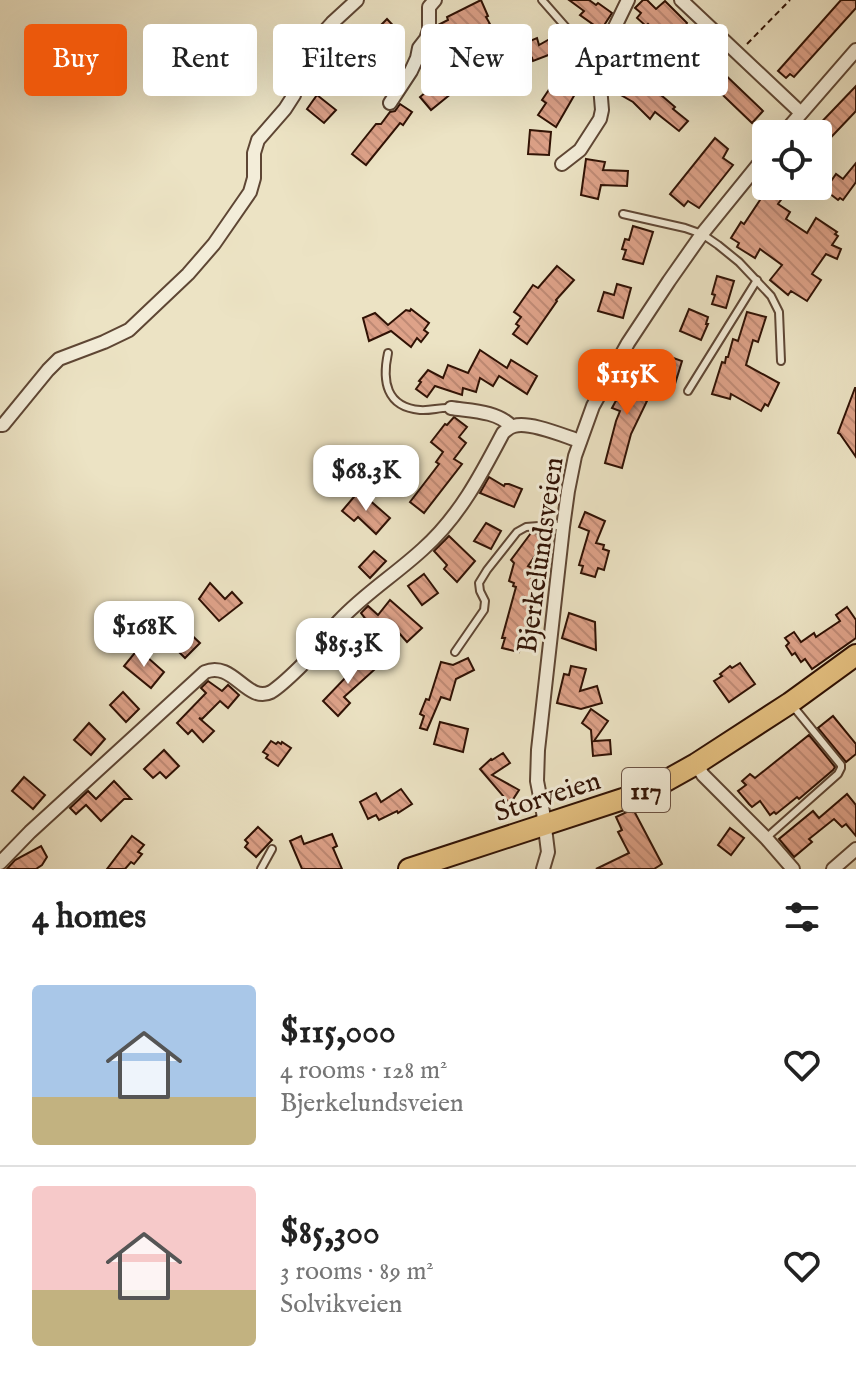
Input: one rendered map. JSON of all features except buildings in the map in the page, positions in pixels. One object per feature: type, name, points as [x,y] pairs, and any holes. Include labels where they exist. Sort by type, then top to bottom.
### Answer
[{"type":"main road","name":"Storveien","points":[[409,869],[545,826],[662,783],[790,703],[856,655]]},
{"type":"street","points":[[331,24],[357,0]]},
{"type":"street","points":[[390,103],[411,71],[419,48],[426,39],[429,7],[435,0]]},
{"type":"street","points":[[616,24],[628,0]]},
{"type":"street","points":[[681,0],[706,24]]},
{"type":"street","points":[[728,44],[801,113]]},
{"type":"street","points":[[795,120],[856,50]]},
{"type":"street","points":[[0,425],[59,359],[129,330],[188,274],[214,244],[250,192],[258,140],[285,109],[292,96]]},
{"type":"street","points":[[562,164],[580,150],[600,119],[601,96]]},
{"type":"street","name":"Bjerkelundsveien","points":[[543,869],[548,852],[537,781],[538,750],[563,527],[580,441],[593,406],[628,343],[702,234],[752,172]]},
{"type":"street","points":[[451,408],[483,413],[505,420],[511,426]]},
{"type":"street","points":[[0,863],[205,672],[221,669],[247,688],[263,694],[270,692],[309,658],[338,622],[440,533],[464,503],[503,433],[511,426],[535,427],[580,441]]},
{"type":"street","points":[[696,764],[793,869]]},
{"type":"street","points":[[833,869],[856,849]]},
{"type":"lane","points":[[542,0],[563,24]]},
{"type":"lane","points":[[623,214],[702,234],[757,280],[771,296],[779,312],[781,361]]},
{"type":"lane","points":[[688,391],[757,280]]},
{"type":"lane","points":[[388,353],[385,380],[396,400],[418,410],[451,408]]},
{"type":"lane","points":[[455,652],[484,610],[485,601],[479,583],[517,532],[526,527],[563,527]]},
{"type":"lane","points":[[766,838],[841,768],[790,703]]},
{"type":"lane","points":[[261,869],[272,849]]},
{"type":"path","points":[[738,54],[790,0]]}]
